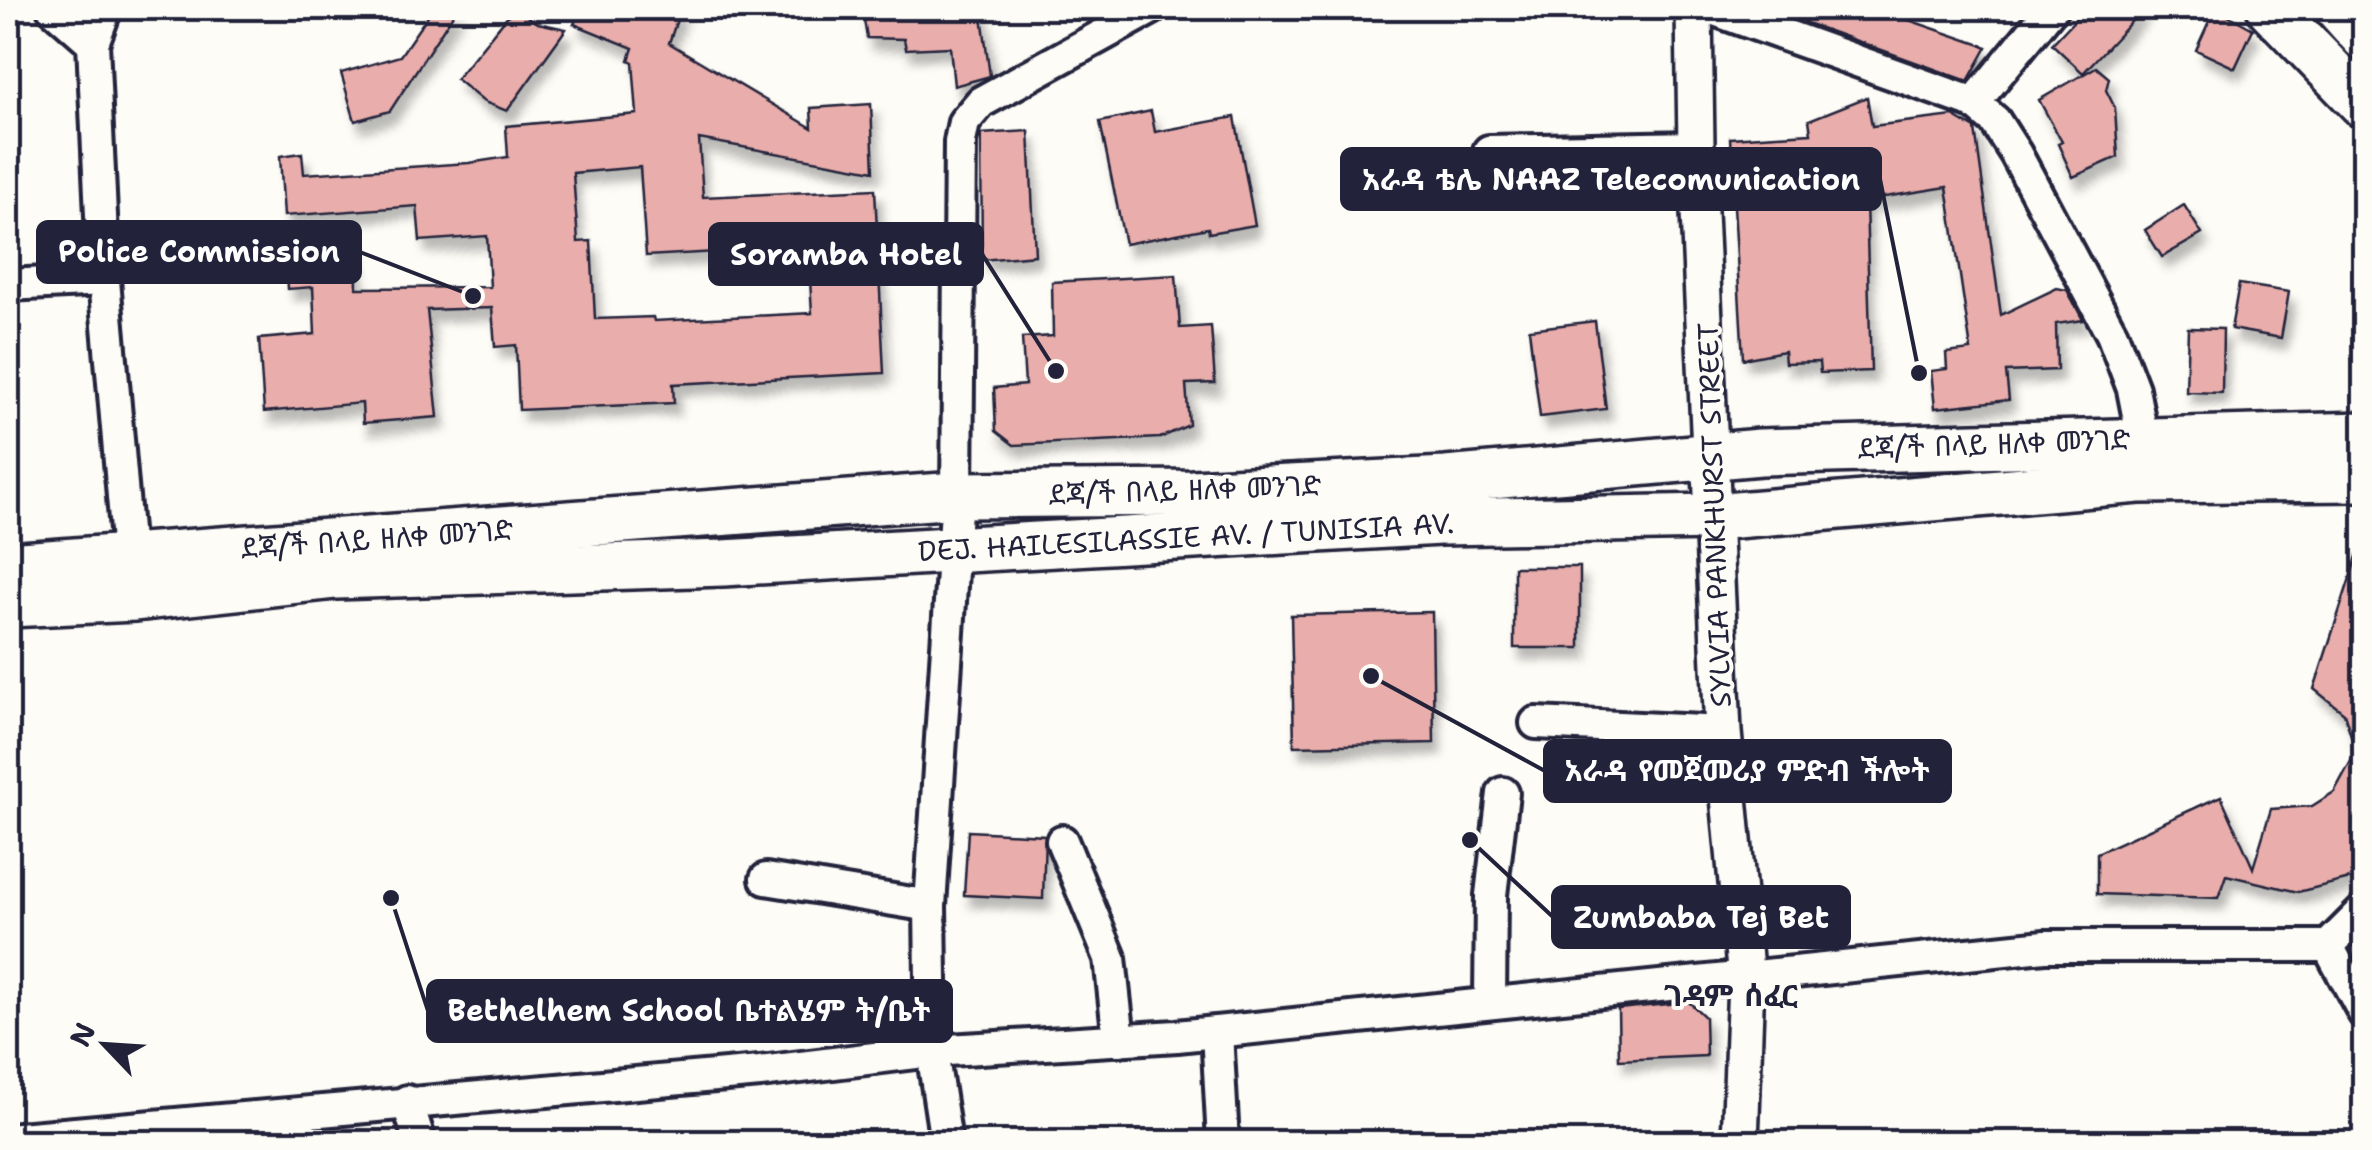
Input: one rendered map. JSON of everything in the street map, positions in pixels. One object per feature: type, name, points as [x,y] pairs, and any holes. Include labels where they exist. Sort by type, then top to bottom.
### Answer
[{"type":"main road","points":[[2270,8],[2364,106]]},
{"type":"main road","points":[[2338,8],[2364,37]]},
{"type":"main road","name":"ደጃ/ች በላይ ዘለቀ መንገድ","points":[[8,566],[131,578],[957,495],[1192,493],[1446,480],[1713,455],[2364,436]]},
{"type":"main road","name":"DEJ. HAILESILASSIE AV. / TUNISIA AV.","points":[[8,604],[131,578],[336,576],[723,563],[1440,522],[1713,517],[2139,480],[2364,478]]},
{"type":"street","points":[[53,8],[93,43]]},
{"type":"street","points":[[106,8],[93,43],[104,280],[131,578]]},
{"type":"street","points":[[946,1142],[932,1051],[930,906],[957,495],[960,142],[964,122],[982,102],[1152,8]]},
{"type":"street","name":"SYLVIA PANKHURST STREET","points":[[1694,8],[1696,147],[1724,732],[1746,980],[1740,1142]]},
{"type":"street","points":[[1709,8],[1974,104],[1996,121],[2112,334],[2133,390],[2143,440]]},
{"type":"street","points":[[1974,104],[2052,8]]},
{"type":"street","points":[[1488,151],[1696,147]]},
{"type":"street","points":[[8,286],[104,280]]},
{"type":"street","points":[[1536,723],[1724,732]]},
{"type":"street","points":[[1490,1001],[1491,895],[1502,793]]},
{"type":"street","points":[[1062,841],[1110,958],[1118,992],[1119,1040]]},
{"type":"street","points":[[766,879],[930,906]]},
{"type":"street","points":[[8,1138],[229,1131],[407,1102],[742,1074],[932,1051],[1217,1032],[2045,946],[2328,946],[2364,910]]},
{"type":"street","points":[[2328,946],[2364,1013]]},
{"type":"street","points":[[1217,1032],[1223,1142]]},
{"type":"street","points":[[407,1102],[420,1142]]},
{"type":"building","points":[[433,8],[457,8],[390,111],[355,121],[341,73],[400,56]]},
{"type":"building","points":[[514,8],[538,23],[566,29],[507,111],[484,102],[456,79]]},
{"type":"building","points":[[581,8],[681,8],[669,43],[812,128],[811,108],[871,104],[874,171],[699,139],[703,197],[875,189],[884,373],[673,384],[674,403],[519,410],[516,345],[495,347],[492,308],[427,310],[438,417],[363,423],[362,403],[264,412],[259,339],[315,334],[313,287],[288,289],[285,232],[356,248],[357,288],[490,287],[487,236],[420,241],[417,206],[284,216],[280,156],[302,153],[304,174],[469,163],[508,157],[506,126],[637,114],[633,62],[629,60],[633,48],[574,24]],"holes":[[[640,167],[646,256],[808,247],[812,313],[654,321],[653,317],[595,319],[591,241],[578,242],[573,173]]]},
{"type":"building","points":[[862,8],[981,8],[990,76],[954,86],[950,47],[906,49],[904,39],[867,38]]},
{"type":"building","points":[[1813,8],[1874,8],[1987,47],[1968,81],[1804,22]]},
{"type":"building","points":[[2086,8],[2144,8],[2083,73],[2052,44]]},
{"type":"building","points":[[2215,8],[2253,29],[2235,68],[2196,50]]},
{"type":"building","points":[[2096,67],[2109,78],[2106,90],[2115,108],[2118,157],[2073,177],[2058,144],[2062,142],[2039,100]]},
{"type":"building","points":[[1867,97],[1872,126],[1953,116],[1975,129],[2001,315],[2057,288],[2067,290],[2083,320],[2056,324],[2057,370],[2006,372],[2009,400],[1935,408],[1931,371],[1947,369],[1946,353],[1971,350],[1947,187],[1866,200],[1871,371],[1820,373],[1819,362],[1785,363],[1784,351],[1743,359],[1730,138],[1811,133],[1809,120]]},
{"type":"building","points":[[1151,111],[1155,132],[1235,117],[1255,225],[1209,233],[1208,228],[1125,244],[1100,122]]},
{"type":"building","points":[[1029,131],[1035,255],[982,260],[981,134]]},
{"type":"building","points":[[2184,205],[2202,234],[2162,257],[2145,230]]},
{"type":"building","points":[[1176,275],[1180,328],[1211,326],[1215,383],[1186,384],[1189,425],[1160,438],[1014,445],[996,431],[994,388],[1025,385],[1022,338],[1053,336],[1052,282]]},
{"type":"building","points":[[2239,284],[2289,292],[2281,338],[2231,329]]},
{"type":"building","points":[[1595,321],[1606,409],[1540,417],[1529,329]]},
{"type":"building","points":[[2188,328],[2223,329],[2222,393],[2186,392]]},
{"type":"building","points":[[2360,547],[2364,548],[2364,870],[2350,879],[2298,892],[2226,875],[2218,898],[2097,894],[2097,853],[2221,796],[2253,868],[2271,809],[2312,806],[2334,792],[2356,752],[2344,713],[2314,689]]},
{"type":"building","points":[[1514,567],[1580,567],[1580,648],[1514,648]]},
{"type":"building","points":[[1432,612],[1434,743],[1294,746],[1291,615]]},
{"type":"building","points":[[968,831],[1045,835],[1043,899],[964,895]]},
{"type":"building","points":[[1689,1002],[1705,1017],[1706,1056],[1619,1060],[1618,1009]]},
{"type":"place","name":"Police Commission","points":[[473,296]]},
{"type":"place","name":"Soramba Hotel","points":[[1056,371]]},
{"type":"place","name":"አራዳ ቴሌ NAAZ Telecomunication","points":[[1919,373]]},
{"type":"place","name":"አራዳ የመጀመሪያ ምድብ ችሎት","points":[[1371,676]]},
{"type":"place","name":"Zumbaba Tej Bet","points":[[1470,840]]},
{"type":"place","name":"Bethelhem School ቤተልሄም ት/ቤት","points":[[391,898]]},
{"type":"district","name":"ገዳም ሰፈር","points":[[1731,996]]}]
